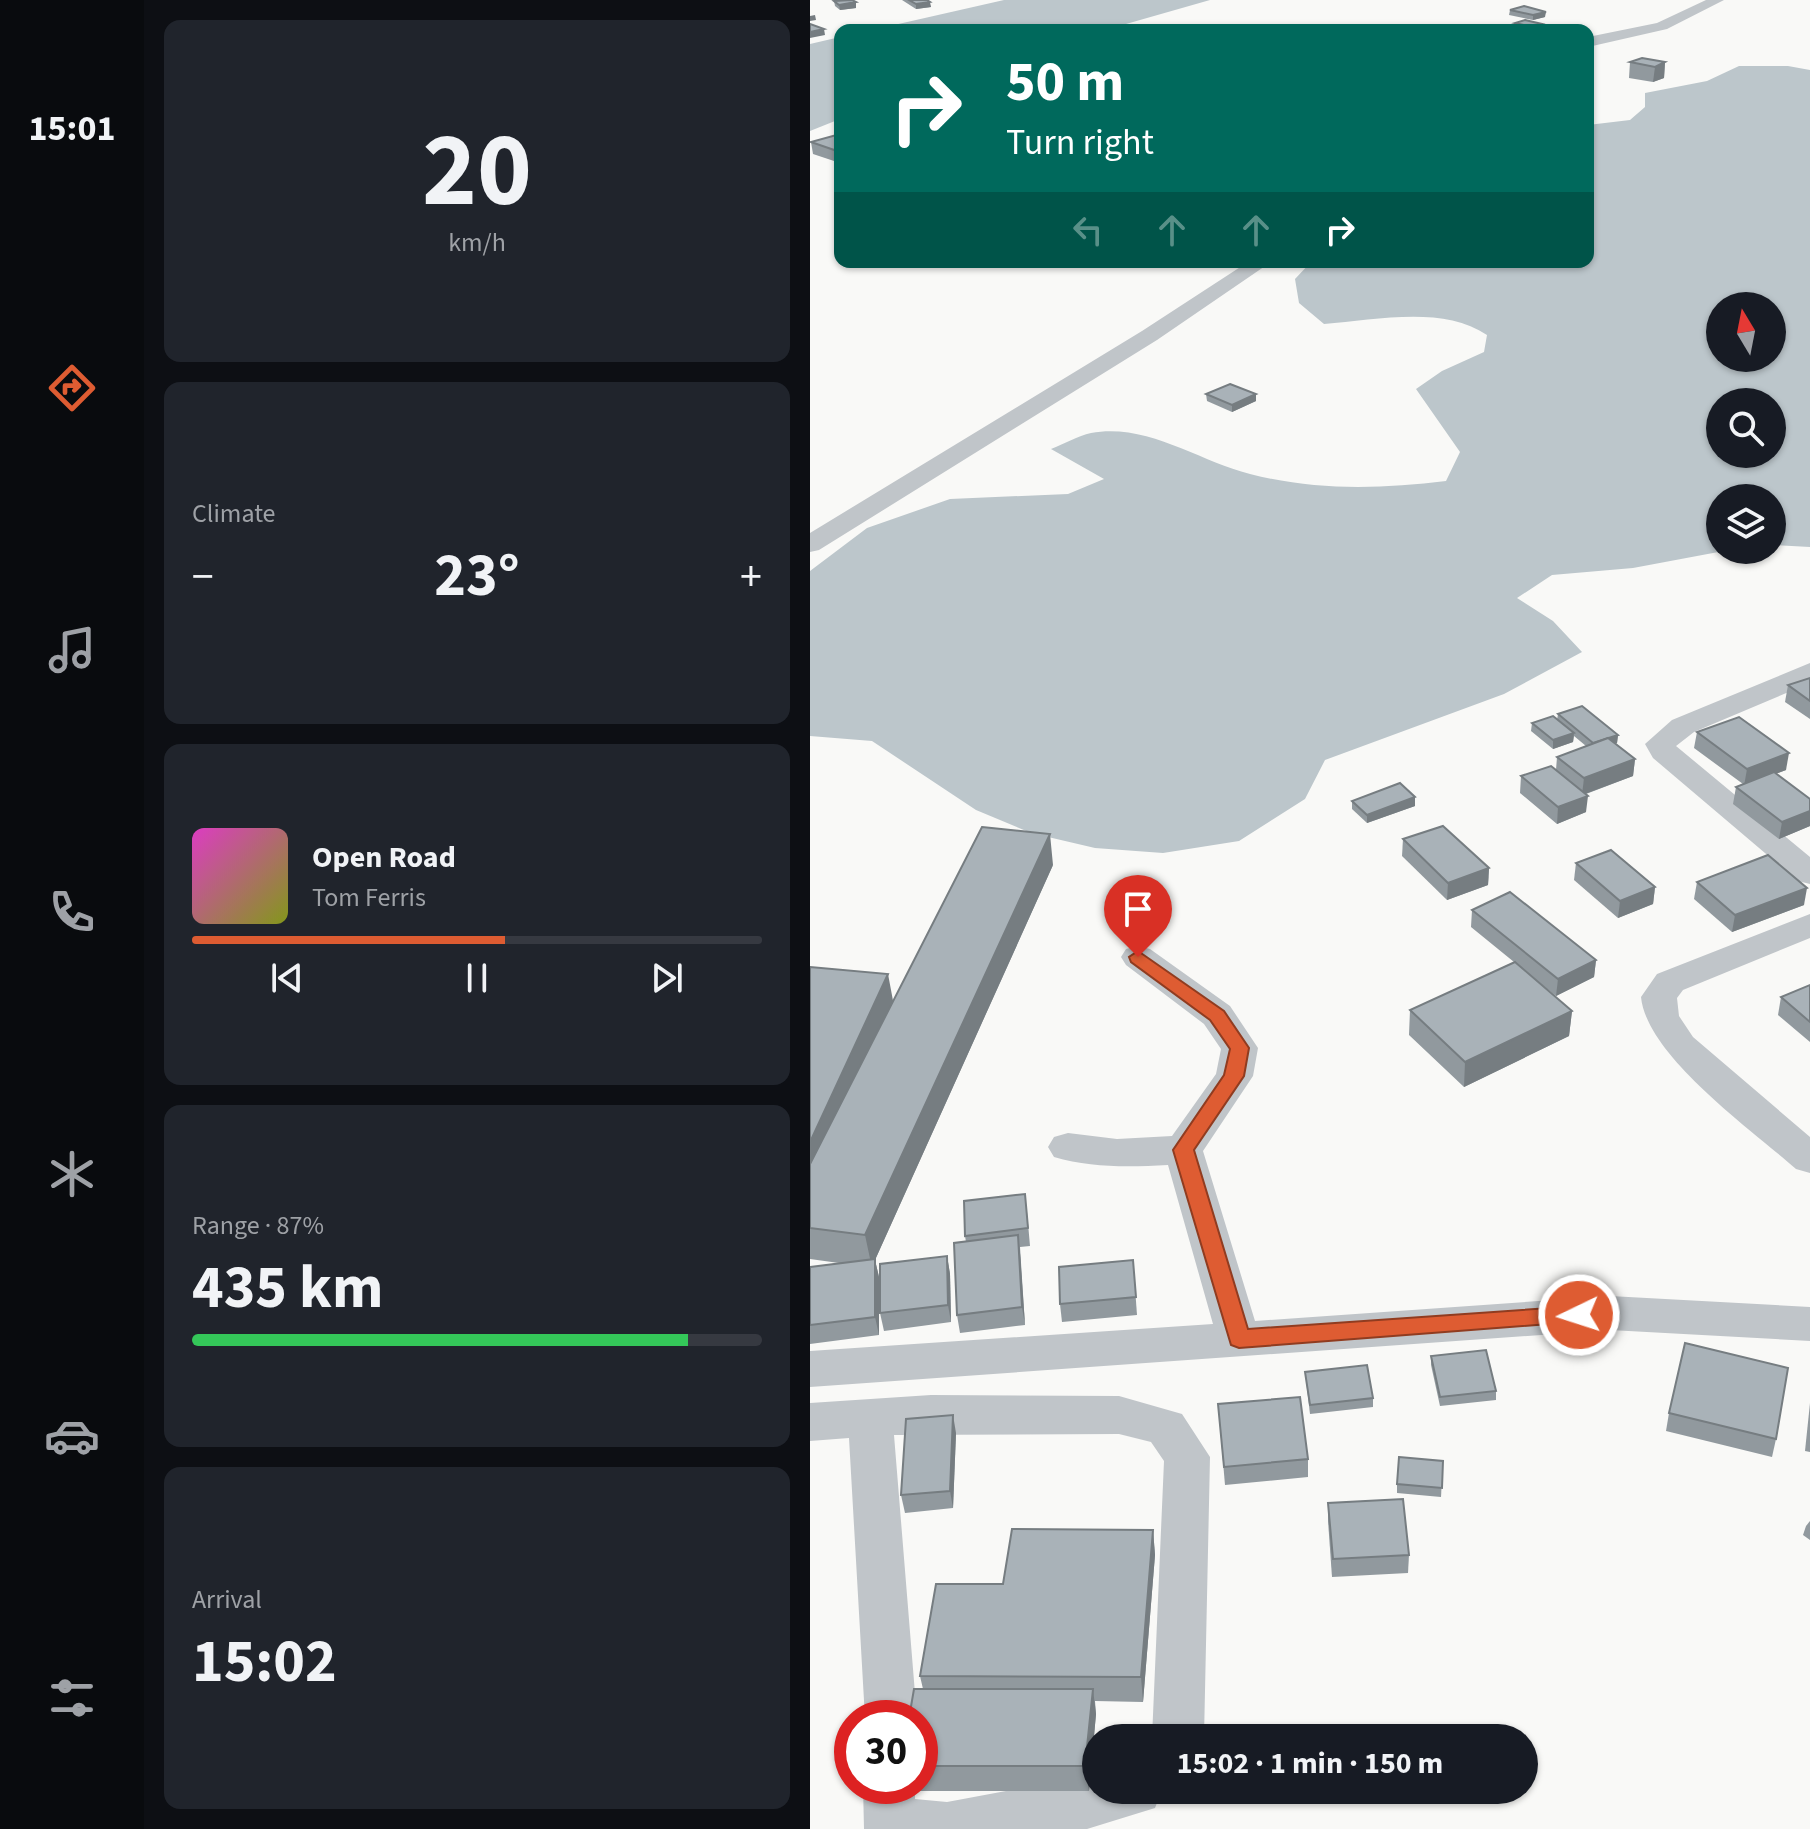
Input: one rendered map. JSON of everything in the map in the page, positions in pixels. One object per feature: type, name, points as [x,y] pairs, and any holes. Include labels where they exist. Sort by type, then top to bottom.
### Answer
[{"type":"street","points":[[1594,41],[1662,26],[1717,0]]},
{"type":"street","points":[[810,544],[929,468],[1094,372],[1252,268]]},
{"type":"street","points":[[1810,672],[1737,706],[1683,726],[1660,744],[1664,752],[1810,874]]},
{"type":"street","points":[[1810,925],[1670,982],[1659,997],[1661,1016],[1680,1046],[1810,1159]]},
{"type":"street","points":[[1138,957],[1217,1015],[1240,1048],[1234,1076],[1183,1150]]},
{"type":"street","points":[[1068,1147],[1117,1153],[1183,1150]]},
{"type":"street","points":[[1183,1150],[1239,1339]]},
{"type":"street","points":[[810,1369],[1610,1313],[1810,1324]]},
{"type":"street","points":[[810,1422],[870,1416],[1119,1415],[1166,1427],[1187,1457],[1178,1724]]},
{"type":"street","points":[[870,1416],[890,1700]]},
{"type":"street","points":[[889,1812],[947,1829],[1082,1804]]},
{"type":"shaded area","points":[[1004,0],[1210,0],[1126,24],[898,24]]},
{"type":"shaded area","points":[[834,38],[834,121],[810,131],[810,44]]},
{"type":"shaded area","points":[[1739,66],[1788,66],[1810,70],[1810,547],[1786,546],[1786,484],[1706,484],[1706,554],[1633,568],[1552,575],[1517,598],[1553,621],[1582,652],[1504,694],[1325,760],[1305,799],[1239,841],[1163,853],[1095,848],[1031,833],[976,810],[872,741],[810,736],[810,571],[867,528],[950,499],[1068,494],[1104,479],[1051,449],[1076,438],[1112,431],[1133,433],[1250,474],[1324,486],[1397,486],[1446,481],[1460,452],[1416,389],[1442,371],[1484,352],[1487,335],[1450,320],[1430,317],[1324,324],[1299,303],[1295,279],[1305,268],[1594,268],[1594,124],[1630,120],[1645,107],[1645,93],[1707,81]]},
{"type":"building","points":[[909,0],[927,0],[930,2],[916,4]]},
{"type":"building","points":[[834,1],[856,2],[839,5]]},
{"type":"building","points":[[1524,6],[1546,12],[1533,15],[1510,10]]},
{"type":"building","points":[[1525,20],[1542,24],[1520,24],[1515,23]]},
{"type":"building","points":[[810,24],[824,29],[810,32]]},
{"type":"building","points":[[1642,58],[1665,62],[1655,67],[1630,62]]},
{"type":"building","points":[[834,136],[834,150],[811,142]]},
{"type":"building","points":[[1230,384],[1256,394],[1232,405],[1206,394]]},
{"type":"building","points":[[1810,678],[1810,701],[1788,685]]},
{"type":"building","points":[[1582,706],[1618,735],[1593,743],[1558,714]]},
{"type":"building","points":[[1553,716],[1574,733],[1553,740],[1532,723]]},
{"type":"building","points":[[1739,717],[1789,753],[1747,769],[1697,732]]},
{"type":"building","points":[[1608,738],[1635,759],[1584,778],[1557,757]]},
{"type":"building","points":[[1551,766],[1588,796],[1558,807],[1521,776]]},
{"type":"building","points":[[1774,772],[1810,799],[1810,811],[1782,822],[1736,787]]},
{"type":"building","points":[[1400,783],[1415,797],[1367,815],[1352,801]]},
{"type":"building","points":[[1443,826],[1489,868],[1448,883],[1403,839]]},
{"type":"building","points":[[982,827],[1050,834],[865,1235],[810,1228],[810,1164]]},
{"type":"building","points":[[1611,850],[1655,887],[1620,901],[1576,863]]},
{"type":"building","points":[[1768,855],[1807,888],[1735,915],[1697,882]]},
{"type":"building","points":[[1510,892],[1596,960],[1558,979],[1472,910]]},
{"type":"building","points":[[1515,962],[1572,1011],[1465,1062],[1410,1010]]},
{"type":"building","points":[[810,967],[888,974],[810,1142]]},
{"type":"building","points":[[1810,985],[1810,1022],[1781,997]]},
{"type":"building","points":[[1025,1194],[1028,1228],[965,1236],[964,1201]]},
{"type":"building","points":[[1018,1235],[1022,1307],[957,1315],[954,1243]]},
{"type":"building","points":[[947,1256],[948,1305],[880,1313],[880,1264]]},
{"type":"building","points":[[875,1259],[875,1317],[810,1325],[810,1267]]},
{"type":"building","points":[[1133,1260],[1136,1297],[1060,1304],[1059,1267]]},
{"type":"building","points":[[1685,1343],[1788,1368],[1776,1439],[1669,1413]]},
{"type":"building","points":[[1486,1350],[1496,1391],[1440,1397],[1431,1356]]},
{"type":"building","points":[[1367,1365],[1373,1398],[1310,1405],[1305,1372]]},
{"type":"building","points":[[1300,1397],[1308,1459],[1224,1467],[1218,1404]]},
{"type":"building","points":[[953,1415],[950,1491],[901,1495],[906,1419]]},
{"type":"building","points":[[1399,1457],[1443,1461],[1442,1488],[1397,1484]]},
{"type":"building","points":[[1403,1499],[1409,1555],[1333,1559],[1328,1503]]},
{"type":"building","points":[[1012,1529],[1153,1530],[1141,1677],[920,1676],[936,1584],[1003,1584]]},
{"type":"building","points":[[914,1689],[1093,1689],[1089,1724],[1082,1724],[1082,1766],[938,1766],[938,1700],[912,1700]]},
{"type":"route","points":[[1138,957],[1217,1015],[1240,1048],[1234,1076],[1183,1150],[1225,1282],[1239,1339],[1579,1315]]}]
